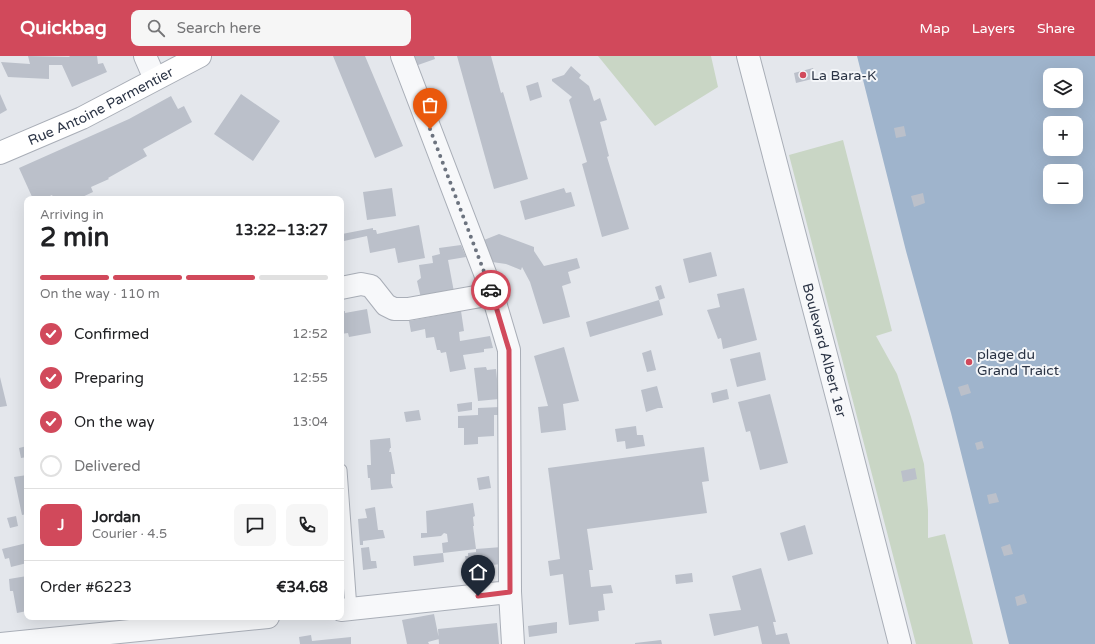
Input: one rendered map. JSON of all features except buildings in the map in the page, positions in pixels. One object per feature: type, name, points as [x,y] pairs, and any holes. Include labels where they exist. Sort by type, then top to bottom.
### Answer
[{"type":"main road","name":"Rue Antoine Parmentier","points":[[0,153],[82,118],[200,56]]},
{"type":"street","points":[[145,56],[155,79]]},
{"type":"street","points":[[402,56],[492,294],[509,350],[510,592],[513,644]]},
{"type":"street","name":"Boulevard Albert 1er","points":[[748,56],[900,644]]},
{"type":"street","points":[[344,287],[361,284],[371,286],[386,305],[394,309],[408,309],[492,294]]},
{"type":"street","points":[[346,609],[510,592]]},
{"type":"street","points":[[1,644],[238,620]]},
{"type":"lane","points":[[344,553],[346,609]]},
{"type":"green space","points":[[598,56],[711,56],[718,87],[655,126]]},
{"type":"green space","points":[[843,140],[892,331],[876,336],[897,374],[924,464],[928,510],[928,538],[945,534],[973,644],[916,644],[789,155]]},
{"type":"water","points":[[857,56],[1095,56],[1095,644],[1009,644],[951,413],[906,251]]},
{"type":"way so far","points":[[430,129],[491,290]]},
{"type":"place","name":"La Bara-K","points":[[803,75]]},
{"type":"place","name":"plage du Grand Traict","points":[[969,362]]},
{"type":"route","points":[[478,596],[510,592],[509,350],[491,290]]}]
